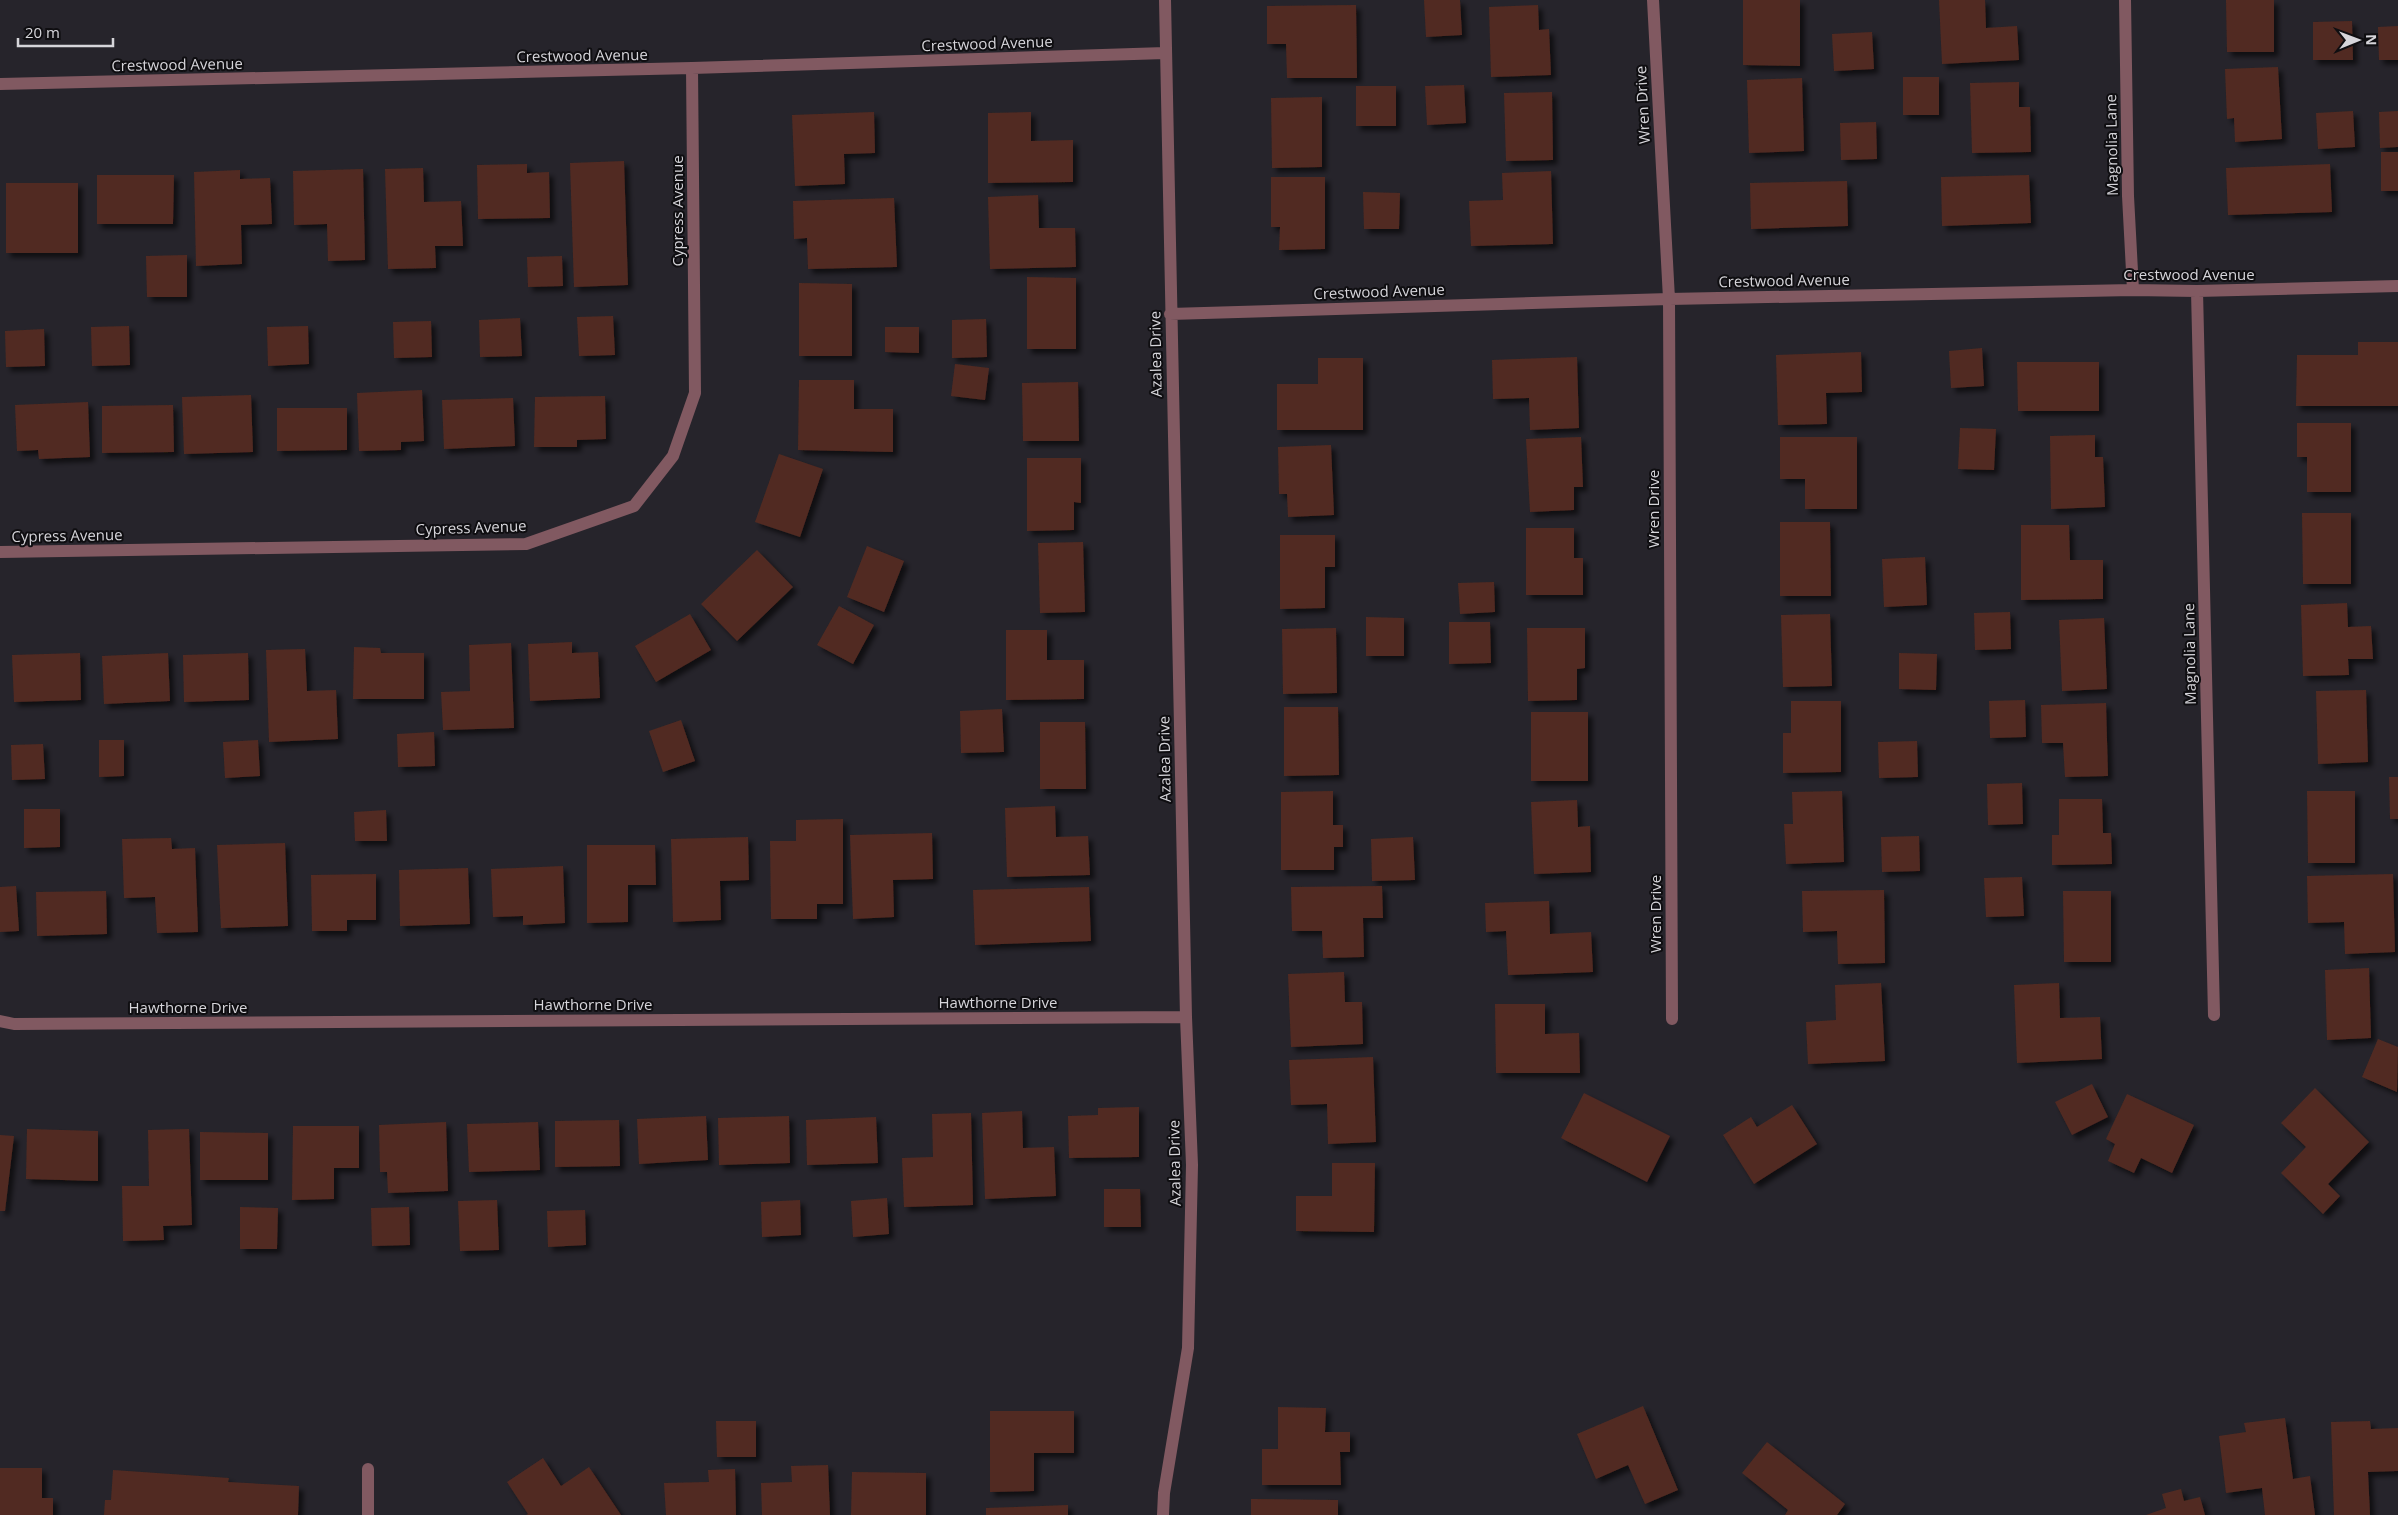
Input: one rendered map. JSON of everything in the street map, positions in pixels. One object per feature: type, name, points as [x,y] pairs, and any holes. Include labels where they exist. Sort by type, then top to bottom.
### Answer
[{"type":"street","name":"Azalea Drive","points":[[1163,1515],[1164,1492],[1188,1348],[1192,1165],[1186,1017],[1165,0]]},
{"type":"street","name":"Wren Drive","points":[[1653,0],[1668,299],[1672,1019]]},
{"type":"street","name":"Magnolia Lane","points":[[2125,0],[2128,196],[2133,290]]},
{"type":"street","name":"Crestwood Avenue","points":[[0,84],[692,68],[1165,54]]},
{"type":"street","name":"Cypress Avenue","points":[[0,552],[526,544],[634,506],[673,456],[694,393],[692,68]]},
{"type":"street","name":"Crestwood Avenue","points":[[1170,314],[1668,299],[2133,290],[2197,292],[2398,286]]},
{"type":"street","name":"Magnolia Lane","points":[[2197,292],[2214,1015]]},
{"type":"street","name":"Hawthorne Drive","points":[[0,1021],[14,1024],[1186,1017]]},
{"type":"street","points":[[368,1469],[368,1515]]},
{"type":"building","points":[[1424,0],[1460,0],[1462,35],[1426,37]]},
{"type":"building","points":[[1743,0],[1800,0],[1800,66],[1743,65]]},
{"type":"building","points":[[1939,0],[1985,0],[1986,28],[2017,26],[2019,60],[1942,64]]},
{"type":"building","points":[[2226,0],[2274,0],[2274,52],[2227,52]]},
{"type":"building","points":[[1356,5],[1357,78],[1287,78],[1286,44],[1267,44],[1267,6]]},
{"type":"building","points":[[1538,5],[1539,30],[1549,29],[1551,75],[1491,77],[1489,7]]},
{"type":"building","points":[[2352,21],[2353,60],[2313,60],[2313,22]]},
{"type":"building","points":[[2398,26],[2398,60],[2379,60],[2378,27]]},
{"type":"building","points":[[1872,32],[1874,69],[1834,71],[1832,34]]},
{"type":"building","points":[[2278,67],[2282,139],[2235,142],[2234,118],[2227,119],[2225,69]]},
{"type":"building","points":[[1903,77],[1939,77],[1939,115],[1903,115]]},
{"type":"building","points":[[1802,78],[1804,151],[1749,153],[1747,80]]},
{"type":"building","points":[[2019,82],[2019,107],[2030,107],[2031,152],[1972,153],[1970,83]]},
{"type":"building","points":[[1464,85],[1466,123],[1427,125],[1425,86]]},
{"type":"building","points":[[1356,86],[1396,86],[1396,126],[1356,126]]},
{"type":"building","points":[[1552,92],[1553,160],[1506,161],[1504,93]]},
{"type":"building","points":[[1322,97],[1322,167],[1272,168],[1271,98]]},
{"type":"building","points":[[2353,111],[2355,147],[2318,149],[2316,113]]},
{"type":"building","points":[[2398,111],[2398,147],[2380,148],[2379,112]]},
{"type":"building","points":[[874,112],[875,153],[844,154],[845,184],[795,186],[792,115]]},
{"type":"building","points":[[1031,112],[1031,141],[1073,140],[1073,182],[988,183],[988,113]]},
{"type":"building","points":[[1876,122],[1877,159],[1841,160],[1840,123]]},
{"type":"building","points":[[2381,152],[2398,152],[2398,191],[2381,191]]},
{"type":"building","points":[[624,161],[628,285],[574,287],[570,163]]},
{"type":"building","points":[[527,164],[527,173],[549,172],[550,218],[478,219],[477,165]]},
{"type":"building","points":[[2330,164],[2332,212],[2228,215],[2226,168]]},
{"type":"building","points":[[423,168],[424,202],[461,201],[463,246],[435,246],[436,268],[388,269],[385,169]]},
{"type":"building","points":[[363,169],[365,260],[328,261],[327,224],[294,225],[293,171]]},
{"type":"building","points":[[240,170],[240,179],[270,178],[272,224],[241,225],[242,264],[196,266],[194,172]]},
{"type":"building","points":[[1551,171],[1553,244],[1471,246],[1469,201],[1503,200],[1502,173]]},
{"type":"building","points":[[97,175],[174,175],[173,224],[97,224]]},
{"type":"building","points":[[2029,175],[2031,223],[1942,226],[1941,177]]},
{"type":"building","points":[[1271,177],[1325,177],[1325,249],[1279,250],[1280,227],[1271,227]]},
{"type":"building","points":[[1847,181],[1848,226],[1751,229],[1750,183]]},
{"type":"building","points":[[6,183],[78,183],[78,253],[6,253]]},
{"type":"building","points":[[1363,192],[1400,193],[1399,229],[1364,229]]},
{"type":"building","points":[[1038,195],[1039,228],[1075,228],[1076,267],[990,269],[988,197]]},
{"type":"building","points":[[894,198],[897,267],[808,269],[807,238],[794,239],[793,201]]},
{"type":"building","points":[[187,255],[187,297],[147,297],[146,256]]},
{"type":"building","points":[[562,256],[563,286],[528,287],[527,257]]},
{"type":"building","points":[[1027,277],[1076,278],[1076,349],[1027,349]]},
{"type":"building","points":[[799,283],[852,284],[852,356],[799,356]]},
{"type":"building","points":[[613,316],[615,355],[579,356],[577,317]]},
{"type":"building","points":[[520,318],[522,356],[480,357],[479,320]]},
{"type":"building","points":[[986,319],[987,357],[952,358],[952,320]]},
{"type":"building","points":[[431,321],[432,357],[394,358],[393,322]]},
{"type":"building","points":[[129,326],[130,365],[92,366],[91,327]]},
{"type":"building","points":[[308,326],[309,364],[268,366],[267,327]]},
{"type":"building","points":[[885,327],[919,327],[919,353],[885,352]]},
{"type":"building","points":[[44,329],[45,366],[6,367],[5,331]]},
{"type":"building","points":[[2358,342],[2398,342],[2398,406],[2296,406],[2297,355],[2358,355]]},
{"type":"building","points":[[1982,348],[1984,386],[1951,388],[1949,351]]},
{"type":"building","points":[[1861,352],[1862,392],[1826,393],[1827,424],[1778,425],[1776,355]]},
{"type":"building","points":[[1577,357],[1579,428],[1530,430],[1529,398],[1493,399],[1492,360]]},
{"type":"building","points":[[1318,358],[1363,358],[1363,430],[1277,430],[1277,384],[1318,384]]},
{"type":"building","points":[[2017,362],[2099,362],[2099,411],[2018,411]]},
{"type":"building","points":[[955,364],[989,368],[985,400],[951,396]]},
{"type":"building","points":[[799,380],[854,380],[854,409],[893,409],[893,452],[798,450]]},
{"type":"building","points":[[1078,382],[1079,441],[1023,441],[1022,383]]},
{"type":"building","points":[[422,390],[424,441],[401,442],[401,450],[359,451],[357,393]]},
{"type":"building","points":[[251,395],[253,452],[184,454],[182,397]]},
{"type":"building","points":[[605,396],[606,439],[577,440],[577,447],[534,447],[535,397]]},
{"type":"building","points":[[513,398],[515,446],[444,449],[442,400]]},
{"type":"building","points":[[88,402],[90,457],[39,459],[38,450],[17,451],[15,405]]},
{"type":"building","points":[[173,405],[174,452],[102,453],[102,406]]},
{"type":"building","points":[[277,408],[347,408],[347,450],[277,451]]},
{"type":"building","points":[[2297,423],[2351,423],[2351,492],[2307,492],[2307,457],[2297,457]]},
{"type":"building","points":[[1960,428],[1996,429],[1994,470],[1958,469]]},
{"type":"building","points":[[2095,435],[2095,457],[2103,457],[2105,507],[2051,509],[2050,436]]},
{"type":"building","points":[[1581,437],[1583,487],[1574,487],[1574,510],[1530,512],[1526,439]]},
{"type":"building","points":[[1780,437],[1857,437],[1857,509],[1805,509],[1805,479],[1780,479]]},
{"type":"building","points":[[1331,445],[1334,515],[1288,517],[1287,494],[1279,494],[1278,447]]},
{"type":"building","points":[[779,454],[823,469],[800,537],[755,522]]},
{"type":"building","points":[[1027,458],[1081,458],[1081,503],[1074,502],[1074,530],[1027,531]]},
{"type":"building","points":[[2302,513],[2351,513],[2351,584],[2303,584]]},
{"type":"building","points":[[1780,522],[1830,522],[1831,596],[1780,596]]},
{"type":"building","points":[[2021,525],[2069,525],[2070,560],[2103,560],[2103,599],[2021,600]]},
{"type":"building","points":[[1526,528],[1574,528],[1574,558],[1583,558],[1583,595],[1526,595]]},
{"type":"building","points":[[1280,535],[1335,535],[1335,567],[1325,567],[1325,608],[1280,609]]},
{"type":"building","points":[[1083,542],[1085,612],[1040,613],[1038,543]]},
{"type":"building","points":[[867,546],[904,561],[884,612],[847,597]]},
{"type":"building","points":[[757,550],[793,587],[737,641],[701,604]]},
{"type":"building","points":[[1925,557],[1927,605],[1884,607],[1882,559]]},
{"type":"building","points":[[1494,582],[1495,612],[1460,614],[1458,583]]},
{"type":"building","points":[[2347,603],[2348,627],[2371,626],[2373,659],[2348,659],[2349,675],[2303,676],[2301,605]]},
{"type":"building","points":[[839,606],[874,625],[853,664],[817,645]]},
{"type":"building","points":[[2010,612],[2011,649],[1975,650],[1974,613]]},
{"type":"building","points":[[690,614],[711,650],[656,682],[635,646]]},
{"type":"building","points":[[1830,614],[1832,686],[1783,687],[1781,615]]},
{"type":"building","points":[[1366,617],[1404,618],[1404,656],[1366,656]]},
{"type":"building","points":[[2104,618],[2107,689],[2062,691],[2059,620]]},
{"type":"building","points":[[1449,622],[1490,622],[1491,663],[1449,664]]},
{"type":"building","points":[[1336,628],[1337,693],[1283,694],[1282,629]]},
{"type":"building","points":[[1527,628],[1585,628],[1585,668],[1577,669],[1577,700],[1528,701]]},
{"type":"building","points":[[1006,630],[1047,630],[1047,660],[1084,660],[1084,699],[1006,700]]},
{"type":"building","points":[[572,642],[572,653],[598,652],[600,698],[530,701],[528,644]]},
{"type":"building","points":[[511,643],[514,728],[443,730],[441,692],[470,691],[469,645]]},
{"type":"building","points":[[354,647],[380,648],[381,653],[424,653],[424,699],[353,699]]},
{"type":"building","points":[[305,649],[307,691],[336,690],[338,739],[269,742],[266,650]]},
{"type":"building","points":[[80,653],[81,700],[14,702],[12,655]]},
{"type":"building","points":[[168,653],[170,701],[104,704],[102,656]]},
{"type":"building","points":[[248,653],[249,700],[184,702],[183,655]]},
{"type":"building","points":[[1899,653],[1937,654],[1936,690],[1899,689]]},
{"type":"building","points":[[2366,690],[2368,762],[2318,764],[2316,691]]},
{"type":"building","points":[[2025,700],[2026,737],[1990,738],[1989,701]]},
{"type":"building","points":[[1791,701],[1841,701],[1841,772],[1783,773],[1783,733],[1791,733]]},
{"type":"building","points":[[2106,703],[2108,776],[2065,777],[2063,743],[2042,743],[2041,705]]},
{"type":"building","points":[[1284,707],[1338,707],[1339,775],[1284,776]]},
{"type":"building","points":[[1002,709],[1004,752],[961,753],[960,711]]},
{"type":"building","points":[[1531,712],[1588,712],[1588,781],[1531,781]]},
{"type":"building","points":[[681,720],[695,761],[663,772],[649,731]]},
{"type":"building","points":[[1040,722],[1085,722],[1086,789],[1040,789]]},
{"type":"building","points":[[434,732],[435,766],[398,767],[397,734]]},
{"type":"building","points":[[99,740],[124,740],[124,776],[99,777]]},
{"type":"building","points":[[258,740],[260,776],[225,778],[223,742]]},
{"type":"building","points":[[1917,741],[1918,777],[1879,778],[1878,742]]},
{"type":"building","points":[[43,744],[45,779],[12,780],[11,745]]},
{"type":"building","points":[[2389,777],[2398,777],[2398,819],[2390,819]]},
{"type":"building","points":[[2022,783],[2023,824],[1988,825],[1987,784]]},
{"type":"building","points":[[1333,791],[1333,825],[1343,825],[1343,847],[1334,847],[1334,870],[1281,870],[1281,792]]},
{"type":"building","points":[[1842,791],[1844,862],[1786,864],[1784,824],[1793,824],[1792,792]]},
{"type":"building","points":[[2307,791],[2355,791],[2355,863],[2308,863]]},
{"type":"building","points":[[2059,799],[2102,799],[2103,833],[2111,833],[2112,864],[2052,865],[2052,835],[2059,835]]},
{"type":"building","points":[[1577,800],[1578,827],[1590,826],[1591,872],[1534,874],[1531,802]]},
{"type":"building","points":[[1055,806],[1056,837],[1088,836],[1090,875],[1007,877],[1005,808]]},
{"type":"building","points":[[24,809],[60,809],[60,847],[24,848]]},
{"type":"building","points":[[386,810],[387,841],[355,841],[354,812]]},
{"type":"building","points":[[843,819],[843,904],[817,904],[817,919],[771,919],[770,841],[796,841],[796,820]]},
{"type":"building","points":[[932,833],[933,879],[893,880],[894,917],[853,919],[850,835]]},
{"type":"building","points":[[1919,836],[1920,871],[1882,872],[1881,837]]},
{"type":"building","points":[[748,837],[749,880],[720,881],[721,920],[673,922],[671,839]]},
{"type":"building","points":[[1413,837],[1415,880],[1372,881],[1371,839]]},
{"type":"building","points":[[171,838],[172,849],[195,848],[198,932],[157,933],[155,897],[124,898],[122,839]]},
{"type":"building","points":[[285,843],[288,926],[221,928],[217,845]]},
{"type":"building","points":[[587,845],[655,845],[656,885],[628,885],[628,922],[587,923]]},
{"type":"building","points":[[563,866],[565,923],[523,925],[523,916],[493,917],[491,869]]},
{"type":"building","points":[[468,868],[470,924],[400,926],[399,870]]},
{"type":"building","points":[[376,874],[376,920],[347,920],[347,931],[312,931],[311,875]]},
{"type":"building","points":[[2393,874],[2395,952],[2345,954],[2344,922],[2308,923],[2307,876]]},
{"type":"building","points":[[2022,877],[2024,916],[1986,917],[1984,878]]},
{"type":"building","points":[[16,886],[19,931],[0,932],[0,887]]},
{"type":"building","points":[[1382,886],[1383,918],[1363,918],[1364,957],[1323,958],[1322,931],[1292,931],[1291,887]]},
{"type":"building","points":[[1089,887],[1091,941],[975,945],[973,890]]},
{"type":"building","points":[[1884,890],[1885,963],[1838,964],[1837,931],[1803,932],[1802,891]]},
{"type":"building","points":[[106,891],[107,934],[37,936],[36,892]]},
{"type":"building","points":[[2063,891],[2111,891],[2111,962],[2064,962]]},
{"type":"building","points":[[1549,901],[1550,934],[1591,932],[1593,972],[1508,975],[1506,931],[1486,932],[1485,903]]},
{"type":"building","points":[[2369,968],[2371,1038],[2327,1040],[2325,970]]},
{"type":"building","points":[[1344,972],[1345,1002],[1362,1002],[1363,1044],[1291,1047],[1288,974]]},
{"type":"building","points":[[1881,983],[1885,1061],[1808,1064],[1806,1022],[1836,1020],[1835,985]]},
{"type":"building","points":[[2059,983],[2060,1018],[2100,1017],[2102,1059],[2017,1063],[2014,985]]},
{"type":"building","points":[[1495,1004],[1545,1004],[1545,1034],[1579,1033],[1580,1073],[1496,1073]]},
{"type":"building","points":[[2378,1039],[2398,1047],[2397,1092],[2362,1077]]},
{"type":"building","points":[[1373,1057],[1376,1142],[1328,1144],[1327,1104],[1291,1105],[1289,1060]]},
{"type":"building","points":[[2092,1084],[2108,1117],[2072,1135],[2055,1102]]},
{"type":"building","points":[[2315,1088],[2369,1142],[2328,1184],[2340,1196],[2323,1214],[2281,1173],[2306,1147],[2281,1123]]},
{"type":"building","points":[[1584,1093],[1670,1136],[1647,1182],[1561,1138]]},
{"type":"building","points":[[2127,1094],[2194,1125],[2172,1173],[2141,1158],[2134,1173],[2108,1161],[2115,1144],[2106,1139]]},
{"type":"building","points":[[1792,1105],[1817,1144],[1754,1184],[1723,1135],[1751,1117],[1757,1127]]},
{"type":"building","points":[[1139,1107],[1139,1157],[1069,1158],[1068,1116],[1098,1115],[1098,1108]]},
{"type":"building","points":[[1022,1111],[1023,1148],[1054,1147],[1056,1196],[985,1199],[982,1113]]},
{"type":"building","points":[[971,1113],[973,1205],[904,1207],[902,1158],[933,1157],[932,1114]]},
{"type":"building","points":[[706,1116],[708,1160],[639,1164],[637,1119]]},
{"type":"building","points":[[789,1116],[790,1163],[719,1165],[718,1118]]},
{"type":"building","points":[[876,1117],[878,1163],[807,1165],[806,1120]]},
{"type":"building","points":[[619,1120],[620,1166],[555,1167],[555,1121]]},
{"type":"building","points":[[446,1122],[448,1191],[388,1193],[387,1172],[380,1172],[379,1125]]},
{"type":"building","points":[[538,1122],[540,1170],[469,1172],[467,1124]]},
{"type":"building","points":[[293,1126],[359,1126],[359,1168],[334,1168],[334,1199],[292,1200]]},
{"type":"building","points":[[27,1129],[98,1131],[98,1181],[26,1179]]},
{"type":"building","points":[[189,1129],[192,1225],[163,1226],[164,1240],[123,1241],[122,1186],[149,1186],[148,1130]]},
{"type":"building","points":[[200,1132],[268,1133],[268,1180],[200,1180]]},
{"type":"building","points":[[0,1135],[14,1136],[5,1211],[0,1211]]},
{"type":"building","points":[[1332,1163],[1375,1163],[1374,1232],[1296,1231],[1296,1196],[1332,1196]]},
{"type":"building","points":[[1104,1189],[1140,1189],[1141,1227],[1104,1227]]},
{"type":"building","points":[[887,1198],[889,1234],[853,1237],[851,1201]]},
{"type":"building","points":[[497,1200],[499,1250],[460,1251],[458,1201]]},
{"type":"building","points":[[800,1200],[801,1235],[762,1237],[761,1202]]},
{"type":"building","points":[[240,1207],[278,1208],[277,1249],[240,1249]]},
{"type":"building","points":[[409,1207],[410,1245],[372,1246],[371,1208]]},
{"type":"building","points":[[585,1210],[586,1245],[548,1247],[547,1211]]},
{"type":"building","points":[[1643,1406],[1678,1490],[1645,1504],[1628,1465],[1596,1479],[1577,1434]]},
{"type":"building","points":[[1278,1407],[1326,1408],[1325,1432],[1350,1432],[1350,1452],[1340,1452],[1341,1485],[1262,1485],[1262,1449],[1278,1449]]},
{"type":"building","points":[[990,1411],[1074,1411],[1074,1453],[1034,1453],[1034,1491],[990,1492]]},
{"type":"building","points":[[2285,1418],[2293,1479],[2310,1476],[2315,1515],[2265,1515],[2262,1488],[2226,1493],[2219,1436],[2246,1432],[2244,1423]]},
{"type":"building","points":[[716,1421],[756,1421],[756,1457],[717,1457]]},
{"type":"building","points":[[2370,1421],[2371,1429],[2398,1428],[2398,1471],[2368,1472],[2370,1515],[2334,1515],[2331,1422]]},
{"type":"building","points":[[1767,1442],[1845,1504],[1837,1515],[1785,1515],[1788,1510],[1742,1473]]},
{"type":"building","points":[[543,1458],[561,1486],[589,1467],[621,1515],[526,1515],[528,1514],[507,1482]]},
{"type":"building","points":[[828,1465],[830,1515],[762,1515],[761,1483],[792,1482],[791,1466]]},
{"type":"building","points":[[0,1468],[42,1468],[42,1498],[53,1498],[53,1515],[0,1515]]},
{"type":"building","points":[[735,1469],[736,1515],[666,1515],[664,1483],[709,1482],[708,1470]]},
{"type":"building","points":[[113,1470],[229,1478],[228,1482],[299,1486],[298,1515],[104,1515],[105,1500],[111,1500]]},
{"type":"building","points":[[852,1472],[926,1473],[926,1515],[851,1515]]},
{"type":"building","points":[[2181,1489],[2184,1501],[2200,1497],[2205,1515],[2146,1515],[2166,1508],[2162,1494]]},
{"type":"building","points":[[1251,1499],[1338,1500],[1338,1515],[1251,1515]]},
{"type":"building","points":[[1068,1505],[1068,1515],[986,1515],[986,1508]]}]
